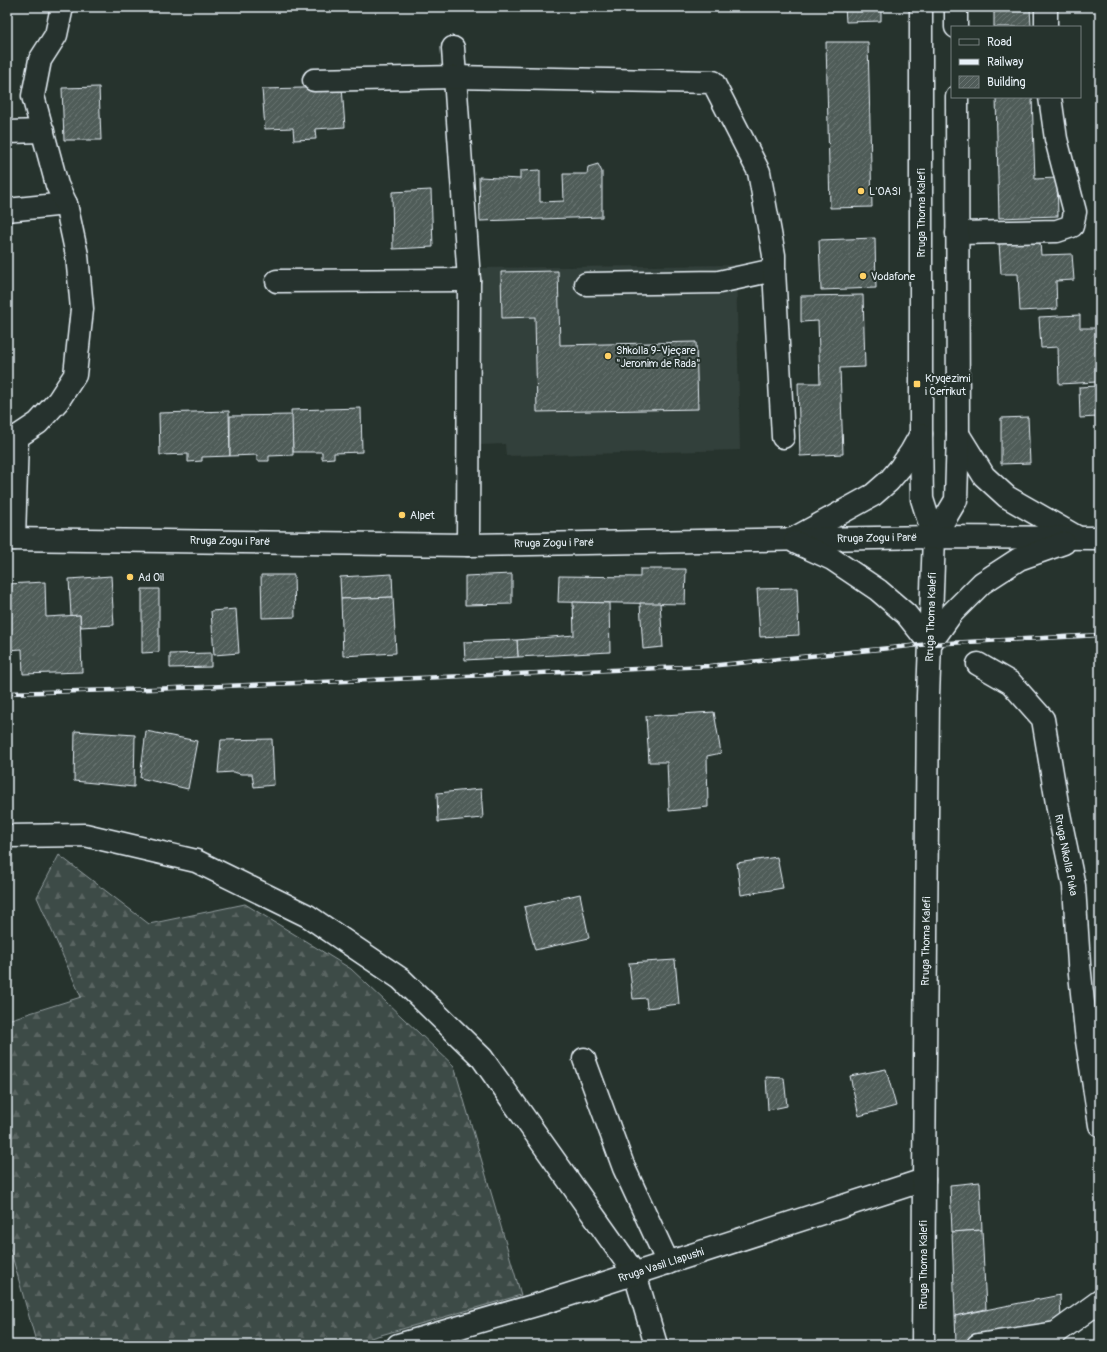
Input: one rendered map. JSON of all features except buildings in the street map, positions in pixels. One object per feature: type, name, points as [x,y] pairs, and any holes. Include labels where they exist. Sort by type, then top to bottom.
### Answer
[{"type":"street","points":[[11,539],[17,437],[38,423],[58,401],[76,375],[82,309],[77,255],[66,204],[57,185],[33,96],[40,60],[56,35],[62,7]]},
{"type":"street","name":"Rruga Thoma Kalefi","points":[[921,7],[922,499],[934,537],[930,644],[923,1345]]},
{"type":"street","points":[[956,7],[956,26]]},
{"type":"street","points":[[1046,7],[1046,26]]},
{"type":"street","points":[[453,48],[469,280],[468,545]]},
{"type":"street","points":[[314,80],[455,77],[713,82],[759,172],[774,255],[783,437]]},
{"type":"street","name":"Rruga Thoma Kalefi","points":[[934,537],[956,500],[958,434],[956,98]]},
{"type":"street","points":[[957,232],[1057,231],[1072,226],[1075,212],[1056,139],[1050,98]]},
{"type":"street","points":[[7,132],[43,131]]},
{"type":"street","points":[[7,210],[66,204]]},
{"type":"street","points":[[586,284],[718,282],[774,270]]},
{"type":"street","points":[[277,280],[469,280]]},
{"type":"street","points":[[790,540],[873,495],[900,468],[921,434]]},
{"type":"street","points":[[958,434],[984,476],[1007,497],[1078,538]]},
{"type":"street","name":"Rruga Zogu i Parë","points":[[11,539],[468,545],[934,537],[1100,538]]},
{"type":"street","points":[[790,540],[832,560],[878,590],[906,614],[930,644],[952,613],[982,583],[1019,559],[1078,538]]},
{"type":"street","name":"Rruga Nikolla Puka","points":[[978,664],[1011,684],[1042,719],[1058,809],[1074,886],[1079,964],[1087,1041],[1100,1125]]},
{"type":"street","points":[[7,836],[85,834],[196,861],[308,916],[401,979],[482,1058],[635,1274],[656,1345]]},
{"type":"street","points":[[584,1059],[624,1168],[668,1263]]},
{"type":"street","name":"Rruga Vasil Llapushi","points":[[398,1345],[543,1303],[924,1180]]},
{"type":"street","points":[[978,1345],[1056,1333],[1100,1301]]},
{"type":"shaded area","name":"Shkolla 9-Vjeçare \"Jeronim de Rada\"","points":[[736,265],[740,450],[506,456],[505,444],[480,445],[476,268]]},
{"type":"green space","points":[[59,855],[149,924],[245,904],[351,969],[454,1066],[521,1295],[346,1345],[37,1345],[7,1238],[7,1156],[10,1154],[7,1145],[7,1016],[11,1019],[81,997],[37,897]]},
{"type":"railway","points":[[7,693],[152,689],[709,666],[930,644],[1100,635]]},
{"type":"place","name":"L'OASI","points":[[861,191]]},
{"type":"place","name":"Vodafone","points":[[863,276]]},
{"type":"place","name":"Shkolla 9-Vjeçare \"Jeronim de Rada\"","points":[[608,356]]},
{"type":"place","name":"Kryqëzimi i Cerrikut","points":[[917,384]]},
{"type":"place","name":"Alpet","points":[[402,515]]},
{"type":"place","name":"Ad Oil","points":[[130,577]]}]
